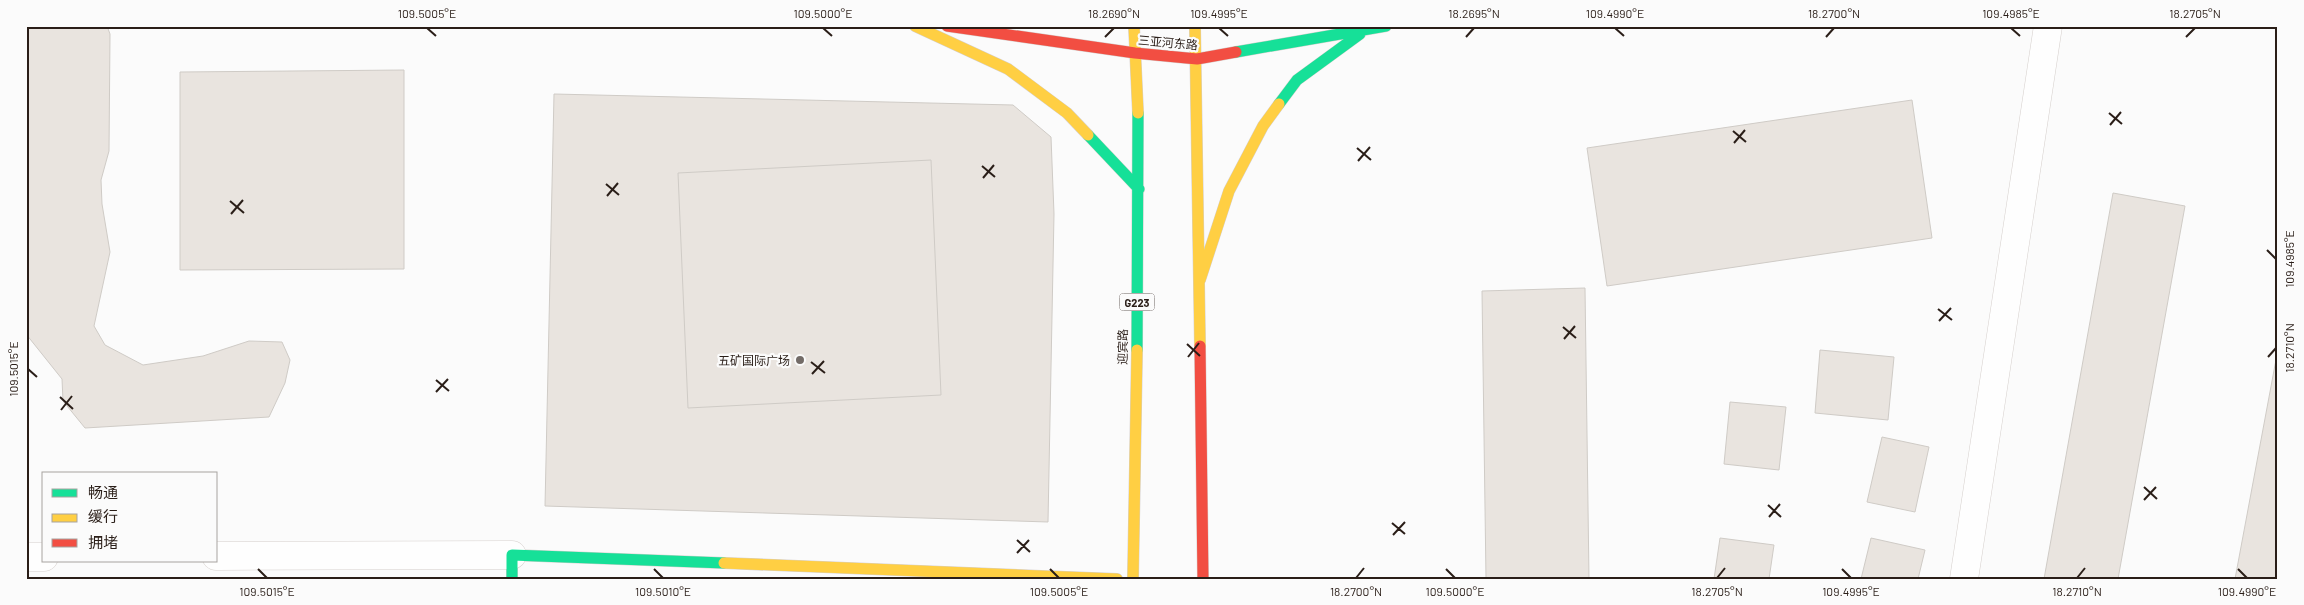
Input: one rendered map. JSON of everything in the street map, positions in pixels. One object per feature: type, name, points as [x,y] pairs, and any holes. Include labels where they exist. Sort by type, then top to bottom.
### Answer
[{"type":"main road","points":[[915,26],[1008,69],[1067,113],[1139,189]]},
{"type":"main road","name":"三亚河东路","points":[[947,26],[1136,53],[1197,59],[1386,26]]},
{"type":"main road","name":"迎宾路","points":[[1133,579],[1139,189],[1139,112],[1134,26]]},
{"type":"main road","points":[[1195,26],[1204,579]]},
{"type":"main road","points":[[1200,282],[1229,191],[1263,126],[1297,80],[1365,30]]},
{"type":"main road","points":[[512,567],[1118,579]]},
{"type":"street","points":[[1964,579],[2048,26]]},
{"type":"street","points":[[218,556],[512,567]]},
{"type":"street","points":[[26,557],[42,557]]},
{"type":"building","points":[[26,26],[107,26],[110,34],[109,151],[101,180],[102,204],[110,252],[94,326],[105,345],[143,365],[203,356],[249,341],[282,342],[290,360],[285,383],[269,417],[85,428],[63,401],[62,379],[26,334]]},
{"type":"building","points":[[404,70],[404,269],[180,270],[180,72]]},
{"type":"building","name":"五矿国际广场","points":[[554,94],[1013,105],[1051,137],[1054,214],[1048,522],[545,506]]},
{"type":"building","points":[[1912,100],[1932,238],[1607,286],[1587,148]]},
{"type":"building","points":[[931,160],[941,395],[688,408],[678,173]]},
{"type":"building","points":[[2113,193],[2185,206],[2118,579],[2044,579]]},
{"type":"building","points":[[1585,288],[1589,579],[1486,579],[1482,291]]},
{"type":"building","points":[[2278,349],[2278,579],[2235,579]]},
{"type":"building","points":[[1820,350],[1894,357],[1888,420],[1815,413]]},
{"type":"building","points":[[1730,402],[1786,407],[1779,470],[1724,464]]},
{"type":"building","points":[[1882,437],[1929,447],[1915,512],[1867,502]]},
{"type":"building","points":[[1720,538],[1774,545],[1769,579],[1714,579]]},
{"type":"building","points":[[1871,538],[1925,550],[1918,579],[1861,579]]},
{"type":"traffic: fast","points":[[1236,52],[1386,26]]},
{"type":"traffic: fast","points":[[1279,104],[1297,80],[1360,34]]},
{"type":"traffic: fast","points":[[1137,350],[1138,113]]},
{"type":"traffic: fast","points":[[1088,135],[1139,189]]},
{"type":"traffic: fast","points":[[512,579],[512,555],[724,563]]},
{"type":"traffic: slow","points":[[915,26],[1008,69],[1067,113],[1088,135]]},
{"type":"traffic: slow","points":[[1134,26],[1138,113]]},
{"type":"traffic: slow","points":[[1195,26],[1200,346]]},
{"type":"traffic: slow","points":[[1200,280],[1229,191],[1263,126],[1279,104]]},
{"type":"traffic: slow","points":[[1133,579],[1137,350]]},
{"type":"traffic: slow","points":[[724,563],[1117,579]]},
{"type":"traffic: jam","points":[[947,26],[1135,53],[1197,59],[1236,52]]},
{"type":"traffic: jam","points":[[1200,346],[1203,579]]},
{"type":"place","name":"五矿国际广场","points":[[800,360]]}]
